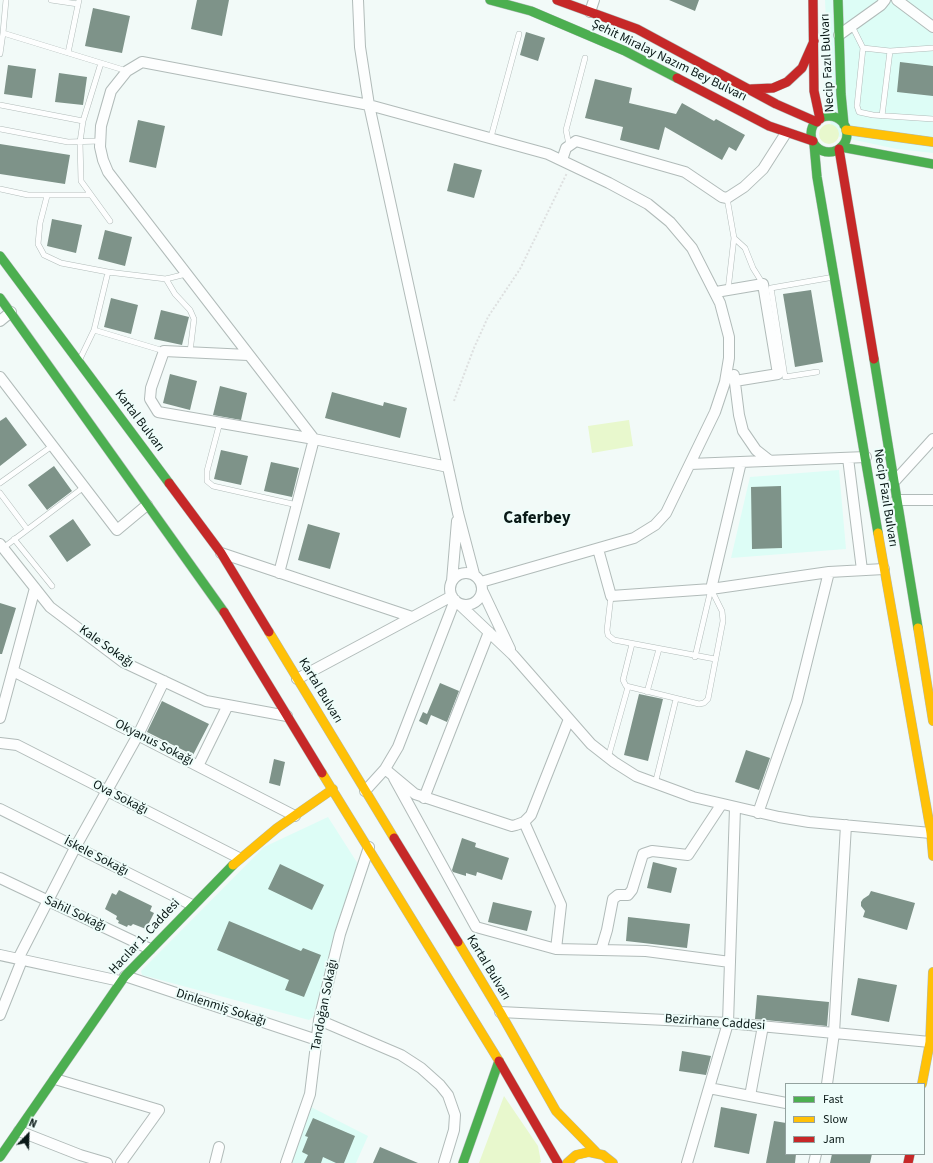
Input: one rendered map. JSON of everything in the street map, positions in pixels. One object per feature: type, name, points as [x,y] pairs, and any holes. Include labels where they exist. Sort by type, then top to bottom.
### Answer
[{"type":"main road","name":"Şehit Miralay Nazım Bey Bulvarı","points":[[490,0],[531,11],[625,51],[769,126],[814,143]]},
{"type":"main road","name":"Şehit Miralay Nazım Bey Bulvarı","points":[[557,0],[637,29],[746,88],[818,121]]},
{"type":"main road","name":"Necip Fazıl Bulvarı","points":[[813,0],[814,91],[818,121]]},
{"type":"main road","name":"Necip Fazıl Bulvarı","points":[[838,0],[841,94],[845,127]]},
{"type":"main road","points":[[746,88],[764,90],[787,82],[802,68],[811,51],[814,41]]},
{"type":"main road","points":[[845,127],[846,141],[840,148],[834,151],[823,151],[814,143],[812,133],[818,121],[830,117],[836,118],[845,127],[933,142]]},
{"type":"main road","name":"Necip Fazıl Bulvarı","points":[[814,143],[817,177],[931,833],[933,856]]},
{"type":"main road","name":"Necip Fazıl Bulvarı","points":[[840,148],[893,483],[933,721]]},
{"type":"main road","points":[[840,148],[933,164]]},
{"type":"main road","name":"Kartal Bulvarı","points":[[0,256],[221,553],[500,1012],[556,1111],[596,1152],[608,1158],[613,1163]]},
{"type":"main road","points":[[0,298],[219,604],[500,1061],[558,1163]]},
{"type":"main road","name":"Hacılar 1. Caddesi","points":[[0,1157],[3,1146],[20,1131],[122,979],[239,858],[294,816],[333,789]]},
{"type":"main road","points":[[922,1083],[930,1042],[933,972]]},
{"type":"main road","points":[[464,1163],[500,1061]]},
{"type":"main road","points":[[567,1163],[582,1153],[596,1152]]},
{"type":"street","points":[[358,0],[360,47],[369,105],[458,513],[479,583],[513,654]]},
{"type":"street","points":[[590,12],[594,0]]},
{"type":"street","points":[[839,35],[885,0]]},
{"type":"street","points":[[897,0],[933,27]]},
{"type":"street","points":[[314,439],[108,172],[103,160],[100,141],[101,126],[112,91],[118,80],[127,71],[142,62],[369,105],[490,137],[548,154],[636,197],[659,213],[682,235],[692,248],[716,292],[727,326],[729,358],[735,381],[739,414],[743,431],[756,450],[770,461]]},
{"type":"street","points":[[566,162],[563,152],[569,145],[576,141],[685,172],[727,198],[744,187],[763,169],[786,133]]},
{"type":"street","points":[[716,292],[763,284],[778,374],[735,381]]},
{"type":"street","points":[[0,321],[11,312]]},
{"type":"street","points":[[248,355],[164,351],[150,394],[154,408],[158,412],[314,439],[448,467]]},
{"type":"street","points":[[479,583],[634,538],[655,525],[670,506],[719,401],[729,358]]},
{"type":"street","points":[[0,377],[117,530],[147,505]]},
{"type":"street","points":[[280,573],[314,439]]},
{"type":"street","points":[[893,483],[933,439]]},
{"type":"street","points":[[690,464],[866,457]]},
{"type":"street","points":[[848,458],[862,570]]},
{"type":"street","points":[[712,589],[741,462]]},
{"type":"street","points":[[896,500],[933,500]]},
{"type":"street","points":[[458,513],[452,581],[450,586],[455,600],[513,654],[591,744],[608,758],[636,776],[655,784],[721,805],[809,822],[931,833]]},
{"type":"street","name":"Kale Sokağı","points":[[2,546],[50,607],[123,662],[206,701],[287,716]]},
{"type":"street","points":[[598,549],[611,596],[712,589],[830,572],[884,569]]},
{"type":"street","points":[[221,553],[412,617]]},
{"type":"street","points":[[0,560],[10,557]]},
{"type":"street","points":[[758,812],[796,701],[830,572]]},
{"type":"street","points":[[452,581],[459,574],[469,573],[479,583],[478,601],[474,604],[464,605],[455,600]]},
{"type":"street","points":[[0,718],[35,588]]},
{"type":"street","points":[[297,679],[412,617],[455,600]]},
{"type":"street","points":[[365,791],[385,769],[403,736],[455,600]]},
{"type":"street","points":[[424,798],[489,632]]},
{"type":"street","name":"Okyanus Sokağı","points":[[12,671],[294,816]]},
{"type":"street","points":[[0,1015],[20,959],[48,901],[76,846],[138,735],[164,681]]},
{"type":"street","points":[[198,766],[228,705]]},
{"type":"street","points":[[385,769],[415,794],[512,826],[524,822],[533,810],[570,719]]},
{"type":"street","name":"Ova Sokağı","points":[[0,743],[17,745],[239,858]]},
{"type":"street","points":[[394,778],[476,927],[556,949],[646,951],[730,962]]},
{"type":"street","points":[[601,950],[607,930],[612,901],[616,896],[625,896],[632,890],[644,854],[652,851],[688,855],[721,805]]},
{"type":"street","points":[[687,1163],[728,1023],[735,808]]},
{"type":"street","name":"İskele Sokağı","points":[[0,809],[192,905]]},
{"type":"street","points":[[524,822],[561,905],[556,949]]},
{"type":"street","points":[[826,1083],[834,1033],[846,825]]},
{"type":"street","name":"Tandoğan Sokağı","points":[[286,1163],[310,1094],[319,1020],[340,934],[368,847]]},
{"type":"street","name":"Sahil Sokağı","points":[[0,878],[150,949]]},
{"type":"street","name":"Dinlenmiş Sokağı","points":[[0,955],[122,979],[317,1040]]},
{"type":"street","name":"Bezirhane Caddesi","points":[[500,1012],[728,1023],[930,1042]]},
{"type":"street","points":[[319,1020],[401,1055],[421,1068],[440,1085],[448,1095],[455,1115],[454,1130],[444,1163]]},
{"type":"street","points":[[750,1096],[763,1026]]},
{"type":"street","points":[[56,1079],[159,1110],[121,1163]]},
{"type":"street","points":[[709,1088],[785,1103]]},
{"type":"street","points":[[20,1131],[94,1161],[107,1163]]},
{"type":"street","points":[[215,1163],[219,1146]]},
{"type":"lane","points":[[0,54],[6,0]]},
{"type":"lane","points":[[51,0],[79,2],[68,53]]},
{"type":"lane","points":[[852,26],[863,48],[857,106],[859,112],[882,116],[933,119]]},
{"type":"lane","points":[[3,34],[127,71]]},
{"type":"lane","points":[[490,137],[519,34]]},
{"type":"lane","points":[[863,48],[890,51],[933,48]]},
{"type":"lane","points":[[882,116],[890,51]]},
{"type":"lane","points":[[569,145],[566,130],[585,58]]},
{"type":"lane","points":[[101,63],[83,121],[80,142],[81,181],[110,221]]},
{"type":"lane","points":[[0,105],[83,121]]},
{"type":"lane","points":[[0,129],[68,142],[100,141]]},
{"type":"lane","points":[[0,189],[28,195],[90,195]]},
{"type":"lane","points":[[46,196],[40,223],[38,244],[44,255],[61,263],[108,272],[166,279],[186,274]]},
{"type":"lane","points":[[727,198],[734,238],[728,290]]},
{"type":"lane","points":[[734,238],[745,248],[753,268],[763,284]]},
{"type":"lane","points":[[78,362],[94,330],[108,272]]},
{"type":"lane","points":[[817,372],[785,377],[771,288],[834,277]]},
{"type":"lane","points":[[166,279],[175,294],[190,310],[194,319],[190,352]]},
{"type":"lane","points":[[94,330],[164,351]]},
{"type":"lane","points":[[220,422],[207,471],[207,481],[213,486],[297,505]]},
{"type":"lane","points":[[0,483],[52,446]]},
{"type":"lane","points":[[2,546],[14,539],[84,487]]},
{"type":"lane","points":[[0,493],[27,529]]},
{"type":"lane","points":[[14,539],[52,586]]},
{"type":"lane","points":[[696,657],[712,589]]},
{"type":"lane","points":[[632,644],[623,680],[628,687],[699,704],[706,701],[723,621],[722,611],[712,589]]},
{"type":"lane","points":[[611,596],[606,630],[608,635],[614,640],[696,657],[716,659]]},
{"type":"lane","points":[[647,692],[659,649]]},
{"type":"lane","points":[[608,758],[628,687]]},
{"type":"lane","points":[[655,784],[676,699]]},
{"type":"path","points":[[454,401],[474,348],[488,317],[527,256],[566,162]]},
{"type":"shaded area","points":[[825,0],[933,0],[933,153],[897,149],[831,135]]},
{"type":"shaded area","points":[[839,470],[846,549],[731,558],[750,477]]},
{"type":"shaded area","points":[[328,817],[358,864],[313,1017],[309,1020],[142,975],[141,971],[264,847]]},
{"type":"shaded area","points":[[309,1106],[368,1136],[356,1163],[290,1163]]},
{"type":"green space","points":[[829,124],[836,127],[839,134],[836,141],[829,144],[822,141],[819,134],[822,127]]},
{"type":"green space","points":[[629,420],[633,446],[592,453],[588,426]]},
{"type":"green space","points":[[504,1096],[538,1146],[541,1162],[479,1163]]},
{"type":"building","points":[[197,0],[229,0],[222,36],[191,29]]},
{"type":"building","points":[[669,0],[699,0],[695,11]]},
{"type":"building","points":[[93,8],[130,16],[122,53],[85,46]]},
{"type":"building","points":[[526,32],[545,38],[538,61],[520,55]]},
{"type":"building","points":[[900,62],[933,66],[933,96],[897,92]]},
{"type":"building","points":[[8,65],[36,69],[32,98],[4,94]]},
{"type":"building","points":[[59,73],[87,77],[83,105],[55,102]]},
{"type":"building","points":[[595,79],[632,88],[629,103],[676,114],[682,103],[714,121],[716,119],[745,135],[736,151],[729,147],[722,160],[665,127],[659,150],[620,140],[623,127],[585,118]]},
{"type":"building","points":[[138,120],[165,126],[156,168],[129,162]]},
{"type":"building","points":[[0,144],[70,155],[65,184],[0,174]]},
{"type":"building","points":[[454,163],[482,170],[474,198],[447,191]]},
{"type":"building","points":[[52,219],[82,225],[76,253],[47,246]]},
{"type":"building","points":[[105,230],[132,237],[125,266],[98,259]]},
{"type":"building","points":[[811,290],[823,362],[795,367],[783,294]]},
{"type":"building","points":[[111,298],[138,305],[131,334],[104,327]]},
{"type":"building","points":[[161,310],[189,317],[182,345],[154,339]]},
{"type":"building","points":[[170,374],[197,381],[190,410],[163,403]]},
{"type":"building","points":[[220,386],[247,393],[241,420],[213,415]]},
{"type":"building","points":[[332,392],[383,406],[384,402],[407,408],[400,438],[325,418]]},
{"type":"building","points":[[6,417],[27,445],[0,466],[0,421]]},
{"type":"building","points":[[221,450],[248,456],[241,485],[214,479]]},
{"type":"building","points":[[271,462],[299,468],[292,497],[264,491]]},
{"type":"building","points":[[54,466],[72,491],[47,510],[28,485]]},
{"type":"building","points":[[781,486],[782,548],[752,549],[751,487]]},
{"type":"building","points":[[73,519],[91,545],[67,562],[49,536]]},
{"type":"building","points":[[308,524],[340,533],[330,569],[298,560]]},
{"type":"building","points":[[0,603],[16,608],[2,654],[0,654]]},
{"type":"building","points":[[440,683],[459,691],[447,722],[431,715],[427,725],[419,721],[423,712],[427,714]]},
{"type":"building","points":[[639,694],[663,699],[648,761],[624,755]]},
{"type":"building","points":[[162,701],[209,724],[193,755],[147,732]]},
{"type":"building","points":[[746,750],[770,758],[759,790],[735,782]]},
{"type":"building","points":[[274,759],[285,762],[280,786],[269,783]]},
{"type":"building","points":[[462,838],[476,843],[475,847],[509,858],[502,880],[477,872],[476,876],[466,873],[466,876],[453,872],[452,870]]},
{"type":"building","points":[[653,862],[677,868],[671,893],[647,888]]},
{"type":"building","points":[[280,864],[324,885],[312,910],[268,889]]},
{"type":"building","points":[[119,890],[152,906],[150,911],[154,913],[146,929],[133,924],[131,926],[128,925],[127,927],[118,923],[119,921],[116,919],[117,916],[105,909],[112,893],[116,895]]},
{"type":"building","points":[[871,891],[915,903],[907,930],[863,917],[865,911],[861,906],[861,902],[869,895]]},
{"type":"building","points":[[493,902],[532,911],[527,931],[488,922]]},
{"type":"building","points":[[628,917],[690,924],[687,948],[626,941]]},
{"type":"building","points":[[229,921],[301,951],[303,948],[321,955],[304,997],[285,990],[289,980],[217,950]]},
{"type":"building","points":[[858,978],[897,985],[889,1022],[851,1015]]},
{"type":"building","points":[[757,995],[829,1002],[827,1026],[755,1019]]},
{"type":"building","points":[[682,1051],[711,1056],[706,1075],[679,1071]]},
{"type":"building","points":[[721,1107],[757,1114],[749,1154],[714,1147]]},
{"type":"building","points":[[313,1118],[355,1136],[344,1163],[336,1163],[323,1157],[321,1163],[304,1163],[308,1155],[302,1152],[308,1137],[305,1136]]},
{"type":"building","points":[[774,1121],[785,1123],[785,1155],[796,1155],[795,1163],[766,1163]]},
{"type":"building","points":[[380,1147],[418,1163],[373,1163]]},
{"type":"building","points":[[832,1155],[872,1155],[870,1163],[830,1163]]},
{"type":"traffic: fast","points":[[490,0],[531,11],[625,51],[677,78]]},
{"type":"traffic: fast","points":[[838,0],[841,94],[844,125]]},
{"type":"traffic: fast","points":[[829,116],[839,119],[844,124],[847,134],[844,144],[839,149],[829,152],[819,149],[814,144],[811,134],[814,124],[819,119],[829,116]]},
{"type":"traffic: fast","points":[[814,144],[817,177],[878,533]]},
{"type":"traffic: fast","points":[[841,147],[933,164]]},
{"type":"traffic: fast","points":[[0,256],[169,483]]},
{"type":"traffic: fast","points":[[0,298],[224,612]]},
{"type":"traffic: fast","points":[[874,359],[918,628]]},
{"type":"traffic: fast","points":[[0,1157],[125,976],[233,865]]},
{"type":"traffic: fast","points":[[463,1163],[499,1061]]},
{"type":"traffic: slow","points":[[846,130],[933,142]]},
{"type":"traffic: slow","points":[[878,533],[931,833],[933,856]]},
{"type":"traffic: slow","points":[[918,628],[933,721]]},
{"type":"traffic: slow","points":[[269,632],[394,838]]},
{"type":"traffic: slow","points":[[322,773],[499,1061]]},
{"type":"traffic: slow","points":[[233,865],[277,828],[333,789]]},
{"type":"traffic: slow","points":[[458,942],[500,1012],[556,1111],[596,1152]]},
{"type":"traffic: slow","points":[[922,1083],[930,1042],[933,972]]},
{"type":"traffic: slow","points":[[567,1163],[576,1155],[589,1152],[603,1155],[613,1163]]},
{"type":"traffic: jam","points":[[557,0],[637,29],[776,104],[817,122]]},
{"type":"traffic: jam","points":[[813,0],[814,91],[820,119]]},
{"type":"traffic: jam","points":[[751,89],[773,88],[787,82],[802,68],[814,41]]},
{"type":"traffic: jam","points":[[677,78],[769,126],[813,141]]},
{"type":"traffic: jam","points":[[839,149],[874,359]]},
{"type":"traffic: jam","points":[[169,483],[221,553],[269,632]]},
{"type":"traffic: jam","points":[[224,612],[322,773]]},
{"type":"traffic: jam","points":[[394,838],[458,942]]},
{"type":"traffic: jam","points":[[499,1061],[558,1163]]},
{"type":"traffic: jam","points":[[908,1163],[910,1155]]},
{"type":"district","name":"Caferbey","points":[[537,519]]}]
